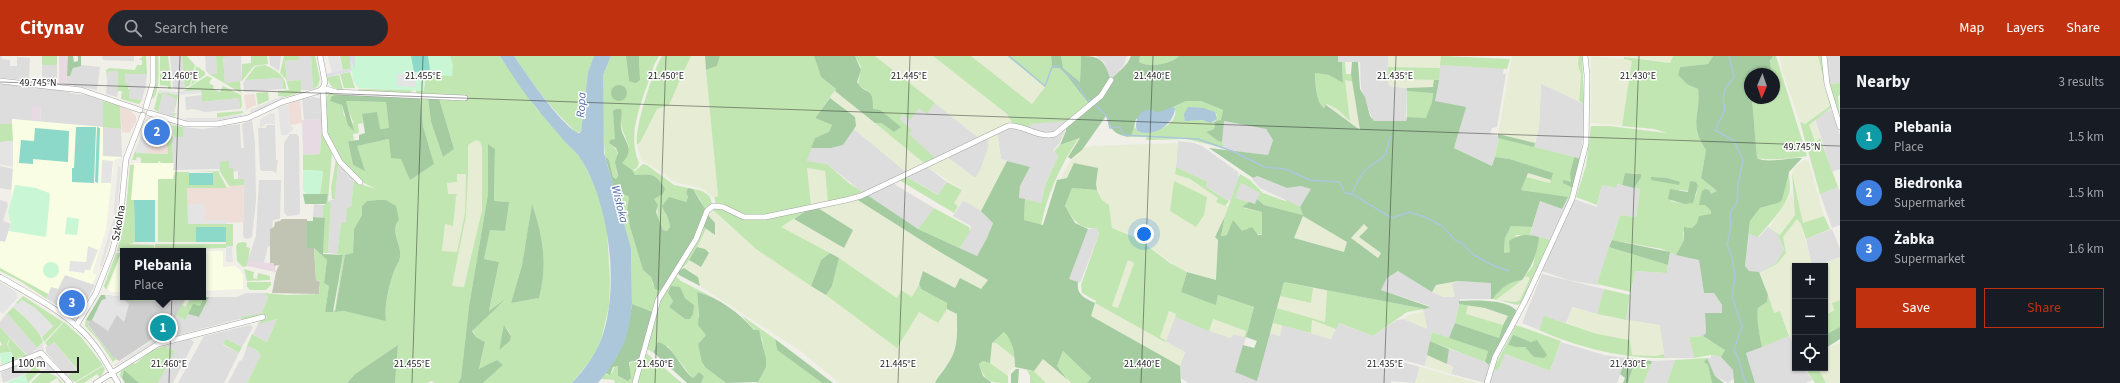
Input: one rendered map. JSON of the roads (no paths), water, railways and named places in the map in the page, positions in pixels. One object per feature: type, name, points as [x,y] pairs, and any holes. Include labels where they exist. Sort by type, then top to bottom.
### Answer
[{"type":"street","points":[[149,113],[146,107],[154,80],[153,56]]},
{"type":"street","points":[[320,56],[325,82],[323,88],[325,134],[340,162],[360,182]]},
{"type":"street","points":[[1487,383],[1495,356],[1525,301],[1572,199],[1586,144],[1587,75],[1584,56]]},
{"type":"street","points":[[1824,56],[1828,84],[1840,127]]},
{"type":"street","points":[[635,383],[660,296],[696,239],[707,211],[713,206],[723,207],[744,216],[765,217],[861,196],[1008,126],[1015,126],[1046,135],[1055,134],[1103,94],[1111,80]]},
{"type":"street","points":[[0,81],[81,90],[140,110],[143,115],[149,113],[194,125],[224,123],[249,117],[282,102],[323,88],[336,92],[465,98]]},
{"type":"street","points":[[140,110],[143,106],[146,107]]},
{"type":"street","name":"Szkolna","points":[[76,326],[96,293],[112,252],[121,218],[126,159],[143,115]]},
{"type":"street","points":[[0,277],[76,326],[94,344],[118,383]]},
{"type":"street","points":[[96,383],[158,344],[263,317]]},
{"type":"street","points":[[0,369],[41,353],[70,383]]},
{"type":"waterway","points":[[1009,56],[1045,86],[1052,67],[1058,66],[1077,83],[1085,97],[1091,102]]},
{"type":"waterway","points":[[1729,56],[1734,77],[1725,89],[1723,98],[1725,110],[1715,130],[1734,141],[1743,160],[1738,185],[1737,203],[1730,212],[1731,227],[1727,244],[1732,257],[1735,276],[1732,297],[1742,327],[1734,350],[1746,383]]},
{"type":"waterway","points":[[1094,104],[1107,116],[1110,128],[1120,127],[1124,135],[1198,139],[1232,151],[1265,167],[1286,169],[1310,180],[1339,182],[1345,193],[1352,194],[1392,218],[1410,212],[1425,217],[1442,226],[1455,240],[1462,243],[1474,255],[1492,265],[1509,271]]},
{"type":"waterway","points":[[1352,194],[1362,174],[1385,155],[1390,137]]},
{"type":"place","name":"Biedronka","points":[[157,132]]},
{"type":"place","name":"Żabka","points":[[72,303]]},
{"type":"place","name":"Plebania","points":[[163,328]]},
{"type":"water label","name":"Ropa","points":[[581,105]]},
{"type":"water label","name":"Wisłoka","points":[[620,204]]}]
